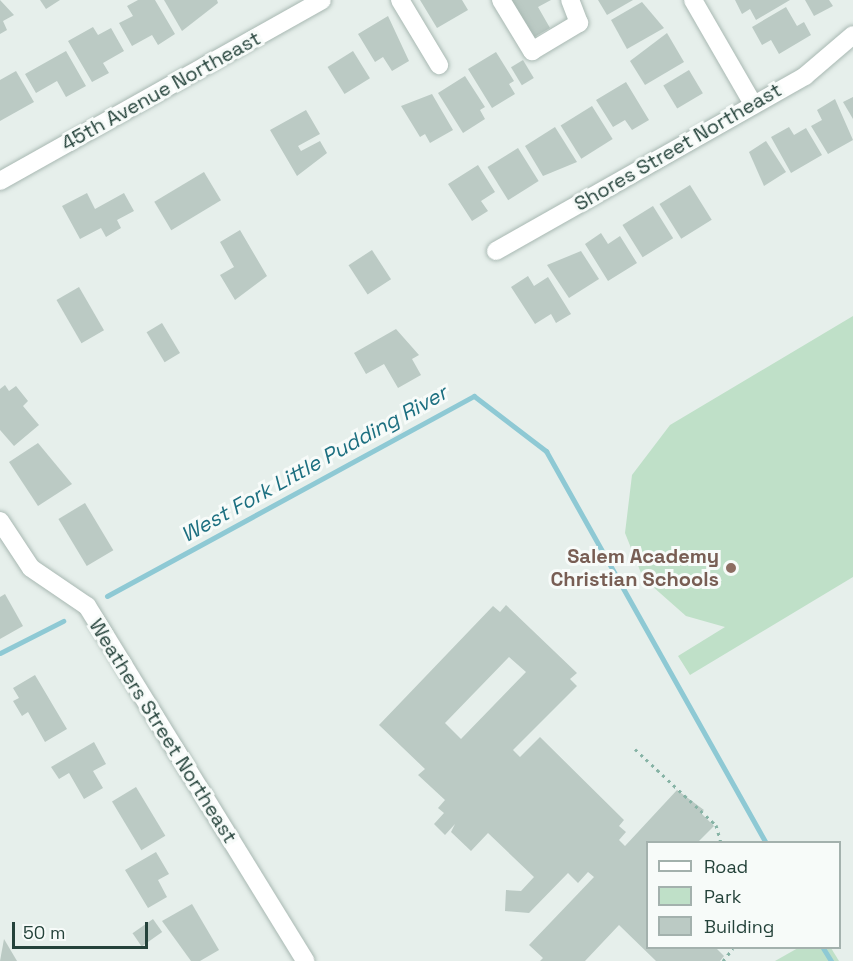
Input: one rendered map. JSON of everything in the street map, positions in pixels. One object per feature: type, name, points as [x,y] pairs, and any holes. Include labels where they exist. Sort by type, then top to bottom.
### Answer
[{"type":"street","name":"45th Avenue Northeast","points":[[0,181],[322,0]]},
{"type":"street","points":[[400,0],[439,66]]},
{"type":"street","points":[[501,0],[532,51],[579,23],[570,0]]},
{"type":"street","points":[[693,0],[753,104]]},
{"type":"street","name":"Shores Street Northeast","points":[[496,251],[805,76],[853,35]]},
{"type":"street","name":"Weathers Street Northeast","points":[[0,521],[32,568],[87,606],[304,961]]},
{"type":"path","points":[[635,749],[716,825],[720,841]]},
{"type":"path","points":[[723,961],[732,949]]},
{"type":"green space","points":[[853,316],[853,577],[690,675],[678,656],[725,627],[686,616],[643,578],[625,533],[632,475],[670,425]]},
{"type":"green space","points":[[796,949],[832,949],[839,961],[775,961]]},
{"type":"building","points":[[0,0],[14,15],[3,21],[7,30],[0,34]]},
{"type":"building","points":[[40,0],[60,0],[46,9]]},
{"type":"building","points":[[138,0],[155,0],[175,34],[158,45],[152,35],[132,46],[119,23],[133,16],[127,6]]},
{"type":"building","points":[[164,0],[217,0],[218,3],[182,31]]},
{"type":"building","points":[[420,0],[462,0],[468,10],[437,28]]},
{"type":"building","points":[[506,0],[551,0],[538,7],[550,28],[529,40]]},
{"type":"building","points":[[598,0],[633,0],[607,15]]},
{"type":"building","points":[[735,0],[790,0],[756,20],[750,9],[742,14]]},
{"type":"building","points":[[805,0],[829,0],[833,6],[814,16]]},
{"type":"building","points":[[642,2],[664,28],[627,49],[611,20]]},
{"type":"building","points":[[786,7],[797,26],[804,22],[811,35],[779,54],[771,40],[762,45],[752,27]]},
{"type":"building","points":[[388,16],[409,61],[392,71],[383,57],[375,62],[358,34]]},
{"type":"building","points":[[93,27],[98,35],[111,28],[124,51],[103,63],[109,73],[92,82],[68,41]]},
{"type":"building","points":[[667,33],[684,62],[645,85],[630,61]]},
{"type":"building","points":[[66,51],[86,86],[66,97],[57,81],[36,93],[25,74]]},
{"type":"building","points":[[353,51],[370,78],[345,94],[328,67]]},
{"type":"building","points":[[496,52],[514,81],[509,84],[515,94],[492,108],[468,69]]},
{"type":"building","points":[[523,60],[534,78],[522,85],[511,67]]},
{"type":"building","points":[[689,70],[703,93],[677,109],[663,85]]},
{"type":"building","points":[[16,71],[34,102],[0,121],[0,80]]},
{"type":"building","points":[[465,76],[485,107],[480,110],[485,119],[463,133],[438,93]]},
{"type":"building","points":[[626,82],[649,120],[632,130],[625,120],[613,127],[596,100]]},
{"type":"building","points":[[432,94],[453,130],[430,143],[425,134],[420,137],[401,106]]},
{"type":"building","points":[[853,97],[853,119],[843,102]]},
{"type":"building","points":[[835,99],[853,140],[828,154],[811,126],[822,120],[817,110]]},
{"type":"building","points":[[592,106],[613,139],[581,159],[561,126]]},
{"type":"building","points":[[306,110],[320,134],[298,146],[301,151],[320,141],[327,153],[297,176],[270,130]]},
{"type":"building","points":[[555,127],[577,162],[543,176],[525,146]]},
{"type":"building","points":[[789,127],[794,135],[806,128],[822,155],[791,173],[771,137]]},
{"type":"building","points":[[766,141],[786,172],[764,186],[749,152]]},
{"type":"building","points":[[518,148],[539,181],[508,200],[487,167]]},
{"type":"building","points":[[478,165],[495,192],[481,201],[488,211],[472,221],[448,184]]},
{"type":"building","points":[[204,172],[221,200],[171,230],[154,202]]},
{"type":"building","points":[[690,185],[712,220],[681,239],[659,204]]},
{"type":"building","points":[[87,193],[95,209],[124,193],[134,211],[117,220],[121,228],[106,237],[101,228],[80,239],[62,206]]},
{"type":"building","points":[[653,206],[673,238],[643,257],[622,225]]},
{"type":"building","points":[[240,230],[267,276],[235,300],[220,275],[234,267],[220,242]]},
{"type":"building","points":[[601,233],[608,244],[620,236],[637,263],[608,281],[585,244]]},
{"type":"building","points":[[372,250],[391,279],[368,295],[349,265]]},
{"type":"building","points":[[581,251],[599,279],[569,298],[547,265]]},
{"type":"building","points":[[528,276],[534,286],[548,277],[571,314],[556,323],[551,314],[535,324],[511,287]]},
{"type":"building","points":[[79,287],[104,330],[81,343],[56,300]]},
{"type":"building","points":[[162,323],[180,353],[165,362],[147,332]]},
{"type":"building","points":[[396,329],[419,355],[412,359],[421,375],[398,388],[384,364],[366,374],[354,353]]},
{"type":"building","points":[[5,385],[9,391],[16,386],[28,401],[23,406],[39,425],[14,446],[0,430],[0,389]]},
{"type":"building","points":[[38,443],[72,484],[38,506],[9,462]]},
{"type":"building","points":[[85,503],[113,550],[87,566],[58,519]]},
{"type":"building","points":[[5,594],[23,626],[0,639],[0,597]]},
{"type":"building","points":[[506,605],[577,673],[570,679],[577,686],[513,750],[520,757],[540,737],[624,820],[619,826],[626,832],[619,840],[625,846],[677,790],[704,810],[701,813],[714,826],[699,841],[646,841],[646,949],[717,949],[724,956],[720,961],[656,961],[619,925],[585,961],[540,961],[543,958],[529,945],[594,877],[588,872],[578,883],[568,873],[529,913],[505,911],[506,890],[521,891],[534,877],[488,833],[471,851],[451,832],[455,824],[445,835],[434,824],[444,813],[438,808],[445,800],[418,775],[425,769],[379,725],[493,606],[500,612]],"holes":[[[509,657],[526,672],[461,739],[445,723]]]},
{"type":"building","points":[[35,675],[67,729],[45,742],[28,712],[22,716],[13,701],[19,698],[13,688]]},
{"type":"building","points":[[94,742],[106,764],[93,771],[103,788],[84,799],[69,773],[59,779],[51,767]]},
{"type":"building","points":[[136,787],[165,836],[141,850],[112,801]]},
{"type":"building","points":[[156,852],[169,874],[158,880],[167,897],[148,908],[125,870]]},
{"type":"building","points":[[192,904],[219,950],[200,961],[191,961],[162,921]]},
{"type":"building","points":[[153,919],[162,932],[142,946],[133,933]]},
{"type":"building","points":[[4,939],[17,961],[0,961]]},
{"type":"waterway","name":"West Fork Little Pudding River","points":[[107,596],[474,396],[546,451],[764,841]]},
{"type":"waterway","name":"West Fork Little Pudding River","points":[[0,653],[63,621]]},
{"type":"waterway","name":"West Fork Little Pudding River","points":[[824,949],[831,961]]},
{"type":"place","name":"Salem Academy Christian Schools","points":[[731,568]]}]
